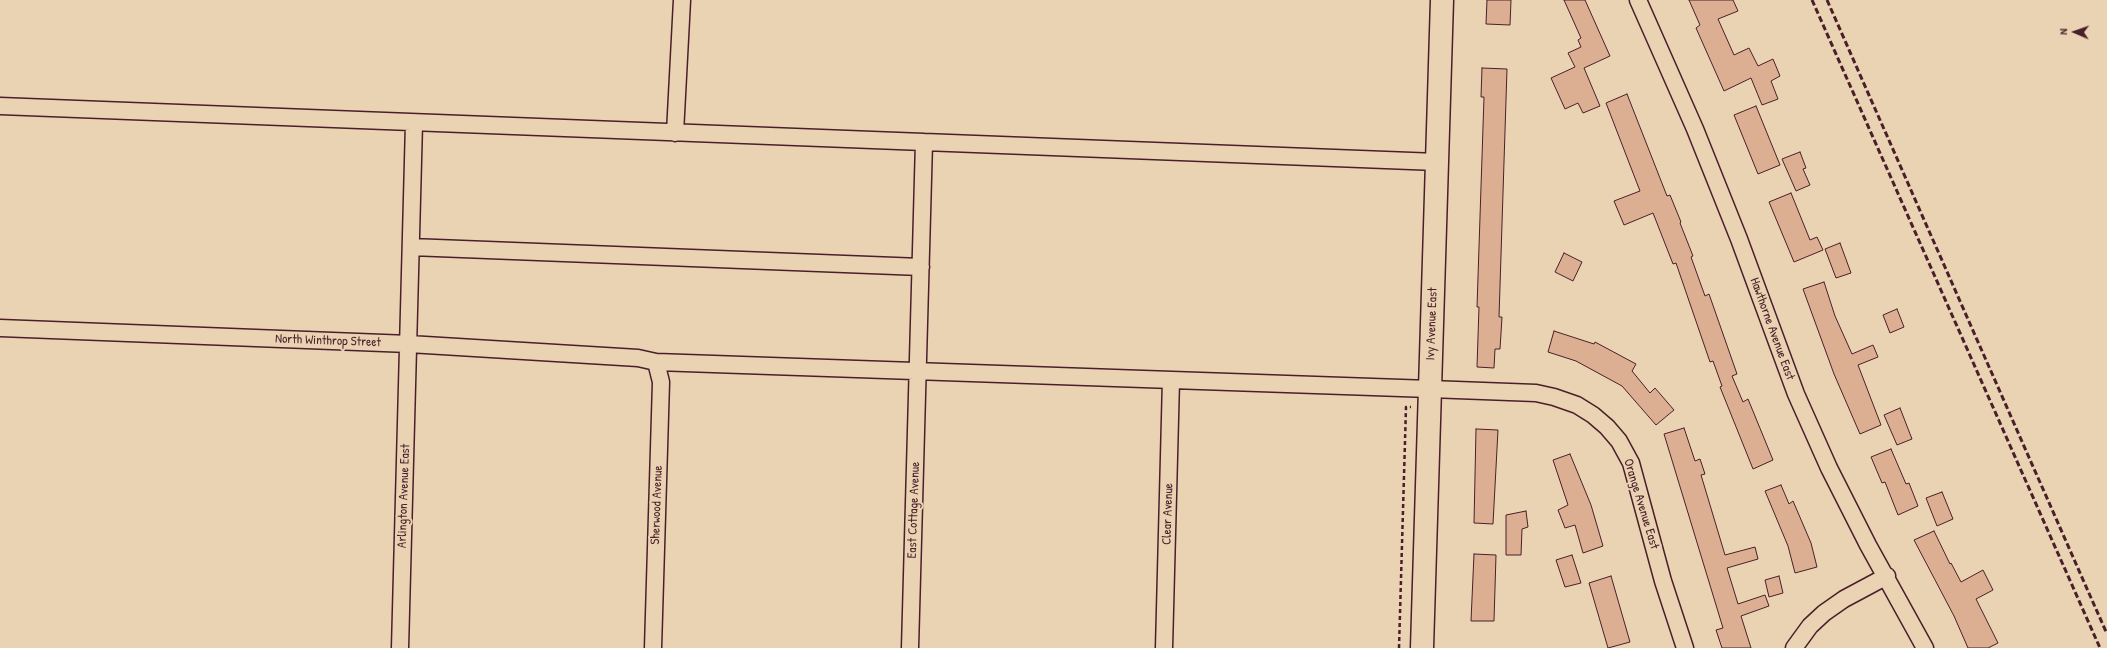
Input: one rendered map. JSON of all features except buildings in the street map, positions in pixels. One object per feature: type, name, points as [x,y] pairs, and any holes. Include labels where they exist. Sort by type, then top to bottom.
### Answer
[{"type":"street","points":[[675,133],[682,0]]},
{"type":"street","name":"Ivy Avenue East","points":[[1422,648],[1442,0]]},
{"type":"street","name":"Hawthorne Avenue East","points":[[1638,0],[1713,173],[1796,394],[1828,468],[1925,648]]},
{"type":"street","points":[[0,106],[1437,162]]},
{"type":"street","name":"Arlington Avenue East","points":[[400,648],[414,122]]},
{"type":"street","name":"East Cottage Avenue","points":[[910,648],[924,142]]},
{"type":"street","points":[[411,247],[920,266]]},
{"type":"street","name":"North Winthrop Street","points":[[0,328],[409,344],[638,358],[656,362],[918,372]]},
{"type":"street","name":"Sherwood Avenue","points":[[653,648],[660,382],[656,362]]},
{"type":"street","name":"Orange Avenue East","points":[[918,372],[1536,393],[1554,397],[1577,405],[1593,415],[1607,427],[1619,442],[1631,463],[1663,581],[1685,648]]},
{"type":"street","name":"Clear Avenue","points":[[1164,648],[1171,380]]},
{"type":"street","points":[[1794,648],[1810,626],[1824,613],[1844,599],[1887,576]]},
{"type":"path","points":[[1399,648],[1406,407],[1415,408]]},
{"type":"railway","points":[[1812,0],[2100,648]]},
{"type":"railway","points":[[1827,0],[2107,634]]}]
